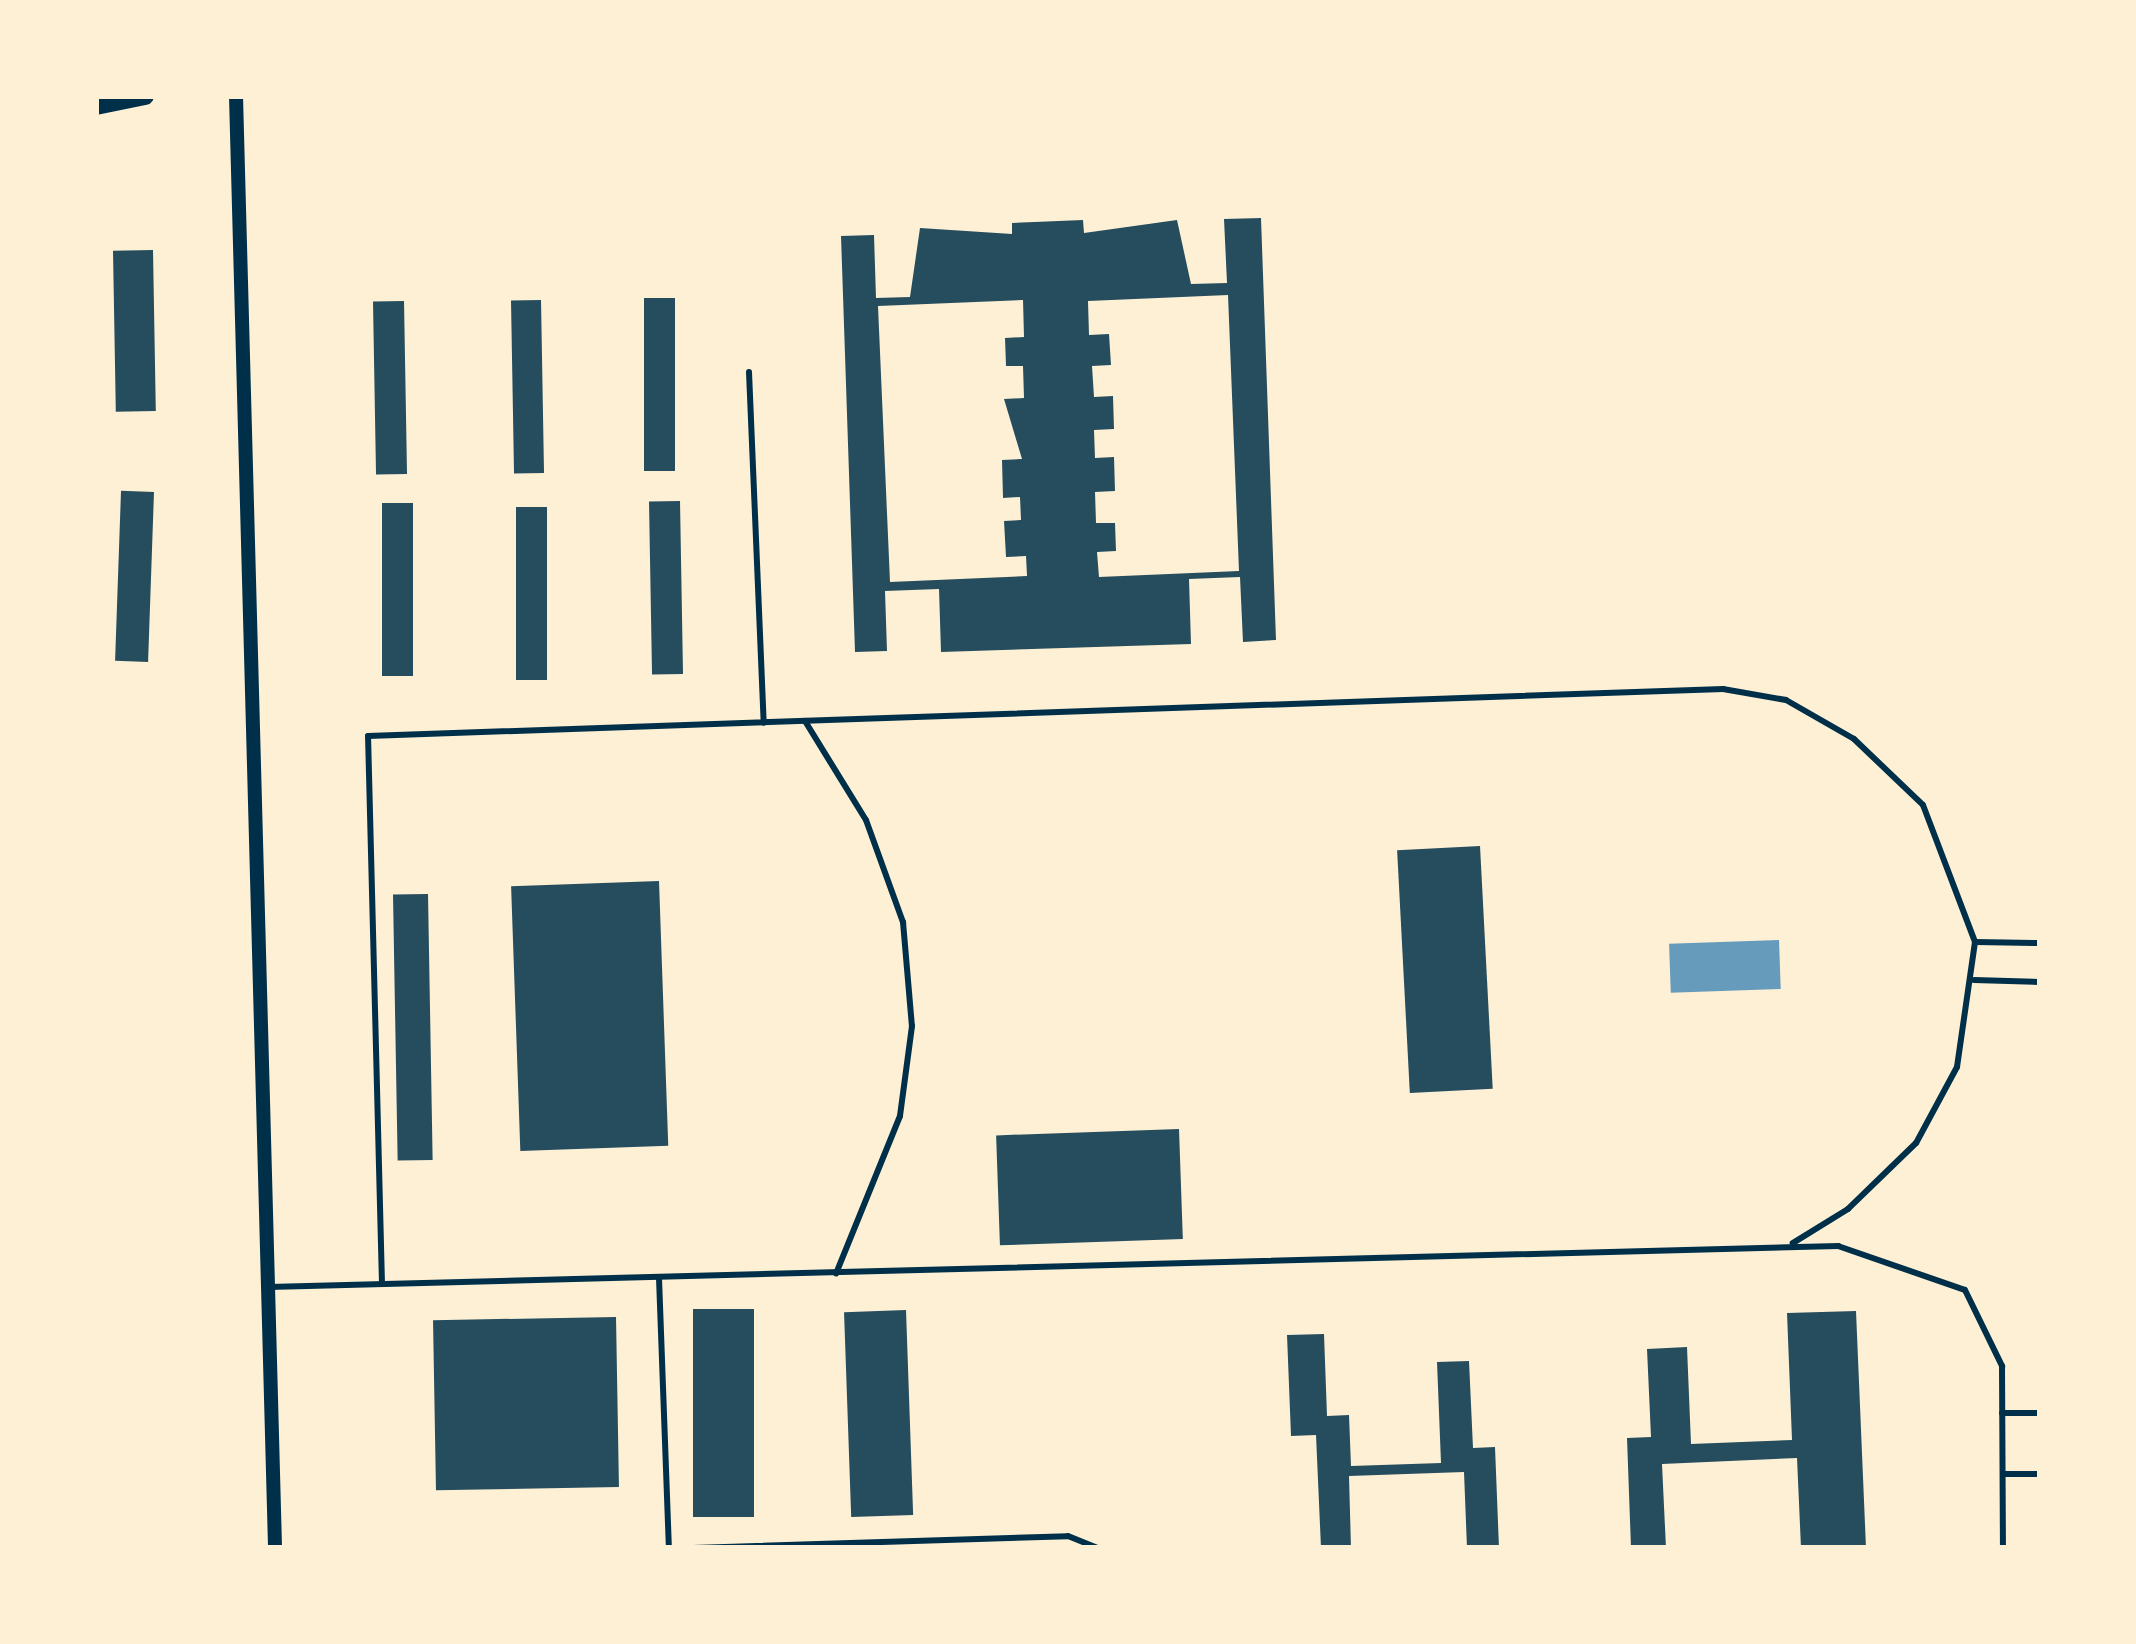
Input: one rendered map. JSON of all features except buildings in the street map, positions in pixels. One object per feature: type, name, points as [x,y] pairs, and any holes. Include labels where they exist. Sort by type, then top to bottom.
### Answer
[{"type":"highway","points":[[96,106],[145,96]]},
{"type":"street","points":[[236,96],[275,1548]]},
{"type":"lane","points":[[749,372],[764,723]]},
{"type":"lane","points":[[382,1284],[368,736],[1723,689],[1786,700],[1854,739],[1924,806],[1976,942],[1974,980],[1957,1067],[1916,1143],[1848,1209],[1793,1243]]},
{"type":"lane","points":[[805,721],[866,820],[896,902],[912,1026],[900,1116],[836,1274]]},
{"type":"lane","points":[[1976,942],[2040,943]]},
{"type":"lane","points":[[1974,980],[2040,982]]},
{"type":"lane","points":[[268,1287],[1793,1243],[1838,1246],[1965,1290],[2002,1366],[2003,1548]]},
{"type":"lane","points":[[659,1278],[669,1548]]},
{"type":"lane","points":[[2002,1413],[2040,1413]]},
{"type":"lane","points":[[2002,1474],[2040,1474]]},
{"type":"lane","points":[[692,1548],[1068,1536],[1098,1548]]},
{"type":"water","points":[[1779,940],[1781,989],[1671,993],[1669,944]]}]
